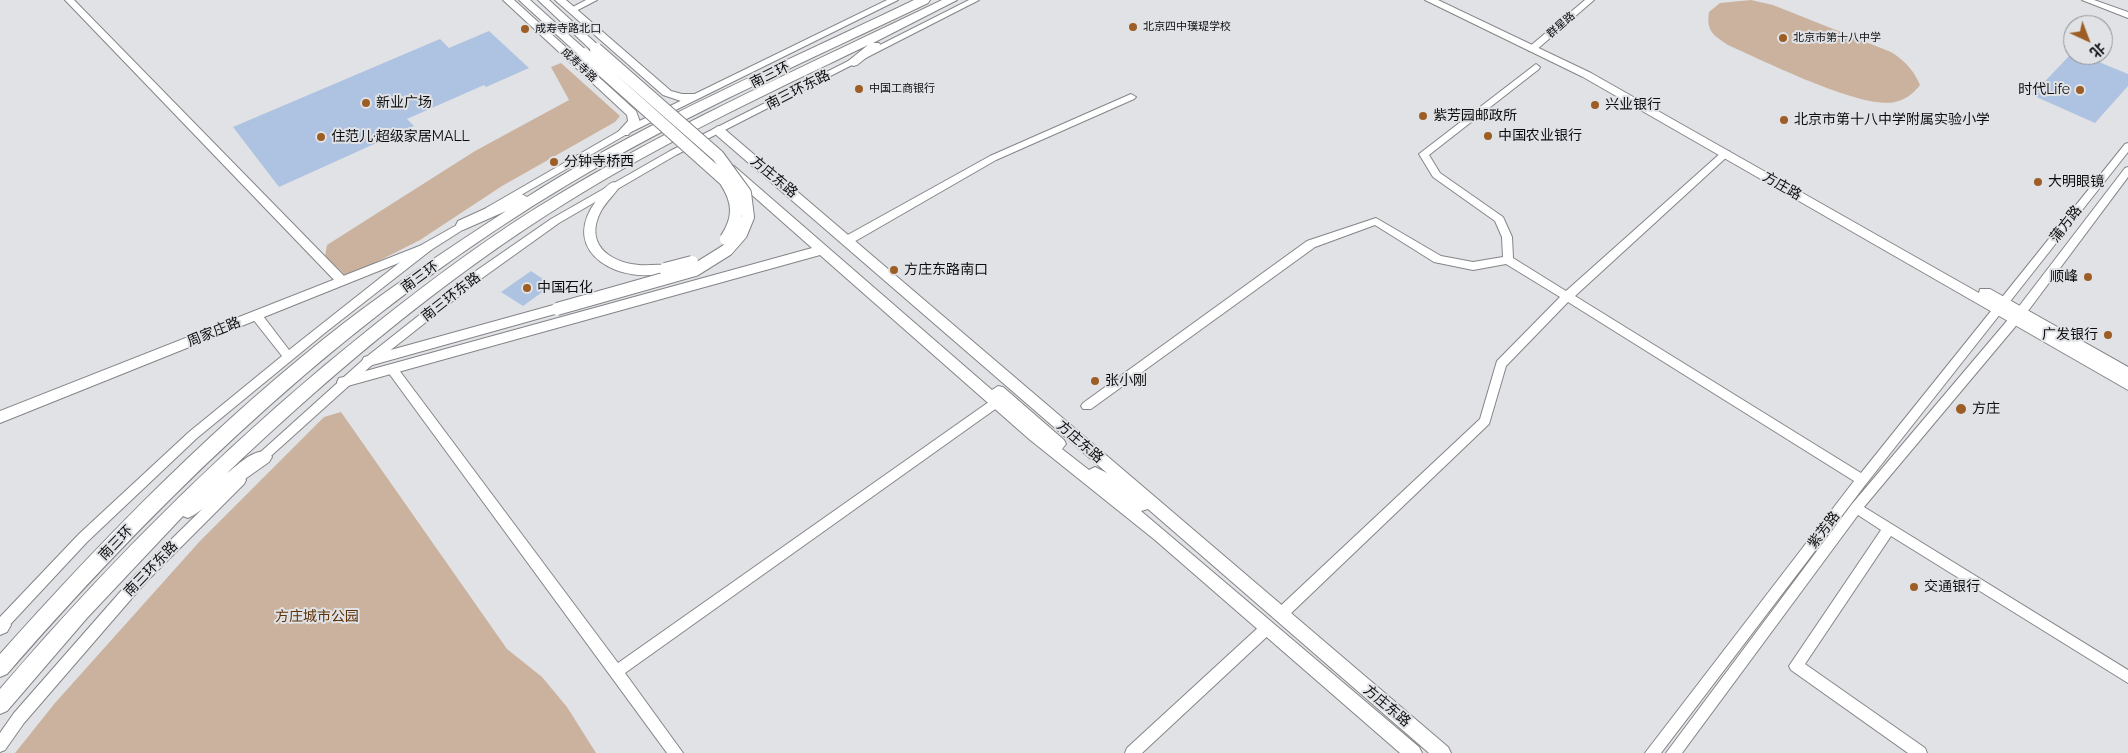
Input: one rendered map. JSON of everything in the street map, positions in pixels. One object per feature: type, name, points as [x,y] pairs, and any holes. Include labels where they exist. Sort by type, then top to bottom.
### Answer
[{"type":"highway","name":"南三环","points":[[0,668],[111,548],[196,463],[335,339],[437,264],[521,206],[581,170],[705,106],[924,0]]},
{"type":"highway","name":"南三环","points":[[0,704],[51,642],[146,541],[218,470],[322,376],[409,305],[508,233],[561,199],[661,143],[951,0]]},
{"type":"highway","points":[[853,62],[907,22]]},
{"type":"highway","points":[[462,224],[581,170]]},
{"type":"highway","points":[[146,541],[263,457]]},
{"type":"main road","name":"成寿寺路","points":[[508,0],[632,114],[634,122],[624,132]]},
{"type":"main road","points":[[524,0],[719,173],[730,186],[737,201],[738,217],[725,240],[698,259],[665,270],[642,271],[619,266],[600,255],[593,246],[589,231],[591,221],[600,204],[614,186]]},
{"type":"main road","points":[[543,0],[718,156],[765,191],[1081,463],[1111,485],[1178,527]]},
{"type":"main road","points":[[560,0],[666,93],[681,98],[695,96]]},
{"type":"main road","name":"方庄路","points":[[1430,0],[1536,46],[2018,316],[2128,373]]},
{"type":"main road","name":"方庄路","points":[[1445,0],[1658,104],[2002,307]]},
{"type":"main road","points":[[586,71],[599,74],[613,71],[622,63],[622,55]]},
{"type":"main road","name":"方庄东路","points":[[718,130],[1442,753]]},
{"type":"main road","points":[[698,141],[1042,441],[1160,535],[1414,753]]},
{"type":"main road","points":[[369,361],[683,275],[707,265],[727,250],[741,234],[748,217],[745,193],[718,156]]},
{"type":"main road","name":"周家庄路","points":[[0,417],[427,247]]},
{"type":"main road","points":[[344,382],[821,250]]},
{"type":"main road","name":"方庄路","points":[[2018,316],[2128,385]]},
{"type":"main road","points":[[1267,628],[1280,615]]},
{"type":"street","points":[[68,0],[342,281]]},
{"type":"street","points":[[571,10],[593,0]]},
{"type":"street","points":[[0,626],[83,538],[186,442],[427,247],[547,174],[624,132],[894,0]]},
{"type":"street","name":"南三环东路","points":[[0,745],[19,718],[140,580],[263,457],[344,382],[474,278],[555,222],[614,186],[718,130],[976,0]]},
{"type":"street","name":"群星路","points":[[1536,46],[1590,0]]},
{"type":"street","points":[[2086,0],[2128,15]]},
{"type":"street","points":[[1508,260],[1508,237],[1499,219],[1436,175],[1424,154],[1536,67]]},
{"type":"street","points":[[848,240],[993,158],[1131,97]]},
{"type":"street","name":"蒲方路","points":[[2002,307],[2128,146]]},
{"type":"street","points":[[1280,615],[1485,421],[1501,364],[1568,296],[1726,153]]},
{"type":"street","name":"蒲方路","points":[[2018,316],[2128,170]]},
{"type":"street","points":[[1087,406],[1311,244],[1376,221],[1438,259],[1472,266],[1508,260],[1862,480]]},
{"type":"street","name":"紫芳路","points":[[1652,753],[1862,480],[2002,307]]},
{"type":"street","points":[[256,315],[289,357]]},
{"type":"street","name":"紫芳路","points":[[1673,753],[1856,508],[2018,316]]},
{"type":"street","points":[[392,369],[676,753]]},
{"type":"street","points":[[616,672],[997,402]]},
{"type":"street","points":[[1856,508],[2128,677]]},
{"type":"street","points":[[1890,528],[1796,666],[1920,753]]},
{"type":"street","points":[[1132,753],[1267,628]]},
{"type":"green space","name":"北京市第十八中学","points":[[1751,0],[1773,5],[1891,52],[1908,66],[1920,85],[1909,96],[1895,102],[1860,99],[1787,72],[1728,45],[1712,32],[1708,18],[1709,12],[1720,3]]},
{"type":"green space","points":[[561,63],[620,116],[615,122],[502,186],[420,240],[347,277],[325,256],[327,245],[475,151],[569,100],[551,67]]},
{"type":"green space","name":"方庄城市公园","points":[[341,412],[507,649],[542,677],[567,707],[596,753],[15,753],[55,703],[200,541],[324,417]]},
{"type":"building","name":"新业广场","points":[[489,31],[529,68],[486,87],[484,85],[407,119],[414,126],[279,187],[233,127],[440,39],[449,48]]},
{"type":"building","name":"时代Life","points":[[2063,62],[2063,65],[2106,65],[2128,74],[2128,86],[2095,123],[2032,95]]},
{"type":"building","name":"中国石化","points":[[531,271],[552,285],[523,306],[501,292]]},
{"type":"place","name":"北京四中璞瑅学校","points":[[1133,27]]},
{"type":"place","name":"成寿寺路北口","points":[[525,29]]},
{"type":"place","name":"北京市第十八中学","points":[[1783,38]]},
{"type":"place","name":"中国工商银行","points":[[859,89]]},
{"type":"place","name":"时代Life","points":[[2080,90]]},
{"type":"place","name":"新业广场","points":[[366,103]]},
{"type":"place","name":"兴业银行","points":[[1595,105]]},
{"type":"place","name":"紫芳园邮政所","points":[[1423,116]]},
{"type":"place","name":"北京市第十八中学附属实验小学","points":[[1784,120]]},
{"type":"place","name":"中国农业银行","points":[[1488,136]]},
{"type":"place","name":"住范儿·超级家居MALL","points":[[321,137]]},
{"type":"place","name":"分钟寺桥西","points":[[554,162]]},
{"type":"place","name":"大明眼镜","points":[[2038,182]]},
{"type":"place","name":"方庄东路南口","points":[[894,270]]},
{"type":"place","name":"顺峰","points":[[2088,277]]},
{"type":"place","name":"中国石化","points":[[527,288]]},
{"type":"place","name":"广发银行","points":[[2108,335]]},
{"type":"place","name":"张小刚","points":[[1095,381]]},
{"type":"place","name":"方庄","points":[[1961,409]]},
{"type":"place","name":"交通银行","points":[[1914,587]]}]
